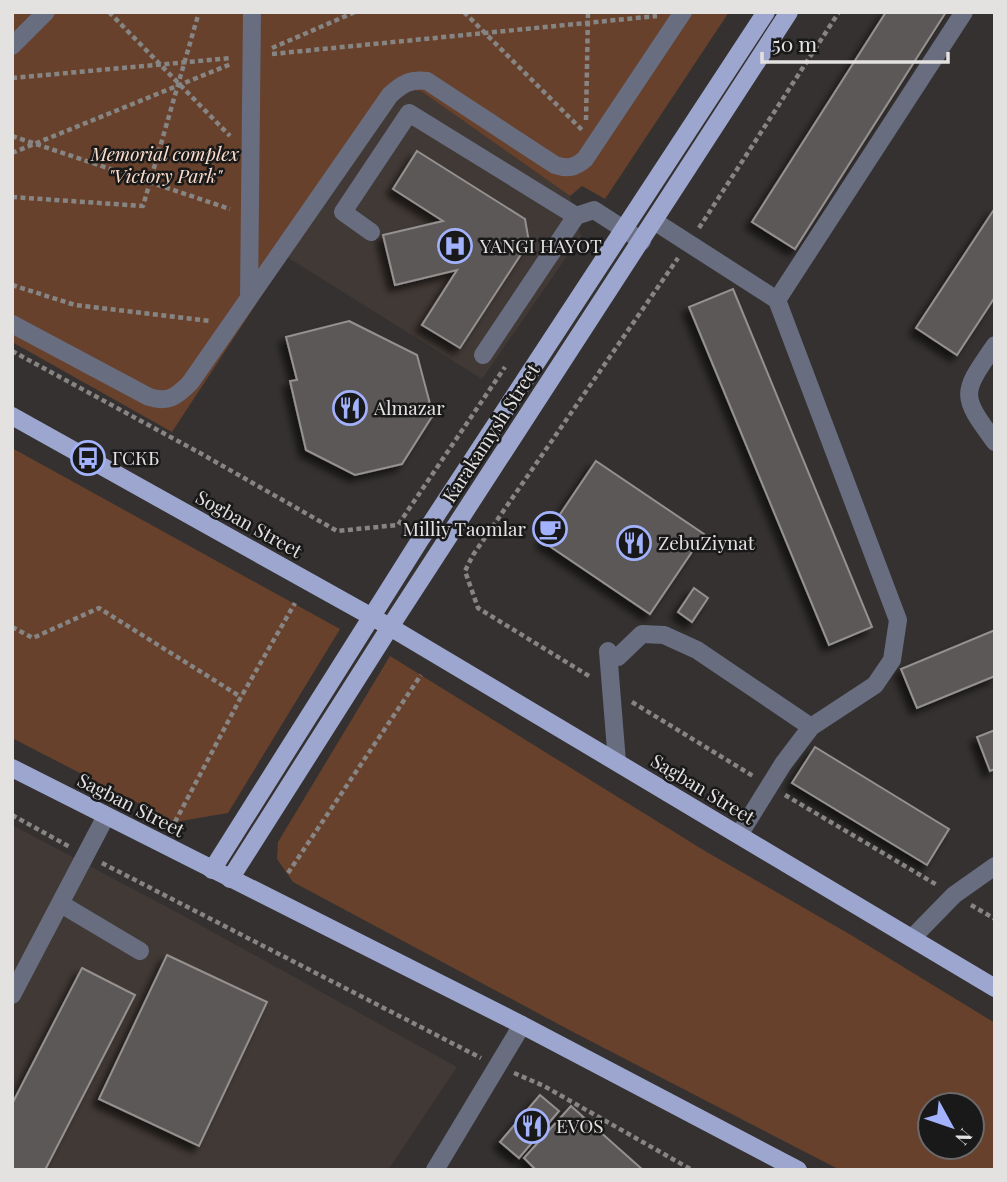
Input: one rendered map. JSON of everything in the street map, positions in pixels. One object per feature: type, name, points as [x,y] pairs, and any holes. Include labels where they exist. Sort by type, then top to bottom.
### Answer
[{"type":"main road","name":"Karakamysh Street","points":[[212,870],[372,616],[766,12]]},
{"type":"main road","name":"Karakamysh Street","points":[[230,879],[789,12]]},
{"type":"main road","name":"Sogban Street","points":[[12,416],[390,627]]},
{"type":"main road","name":"Sagban Street","points":[[390,627],[995,988]]},
{"type":"main road","name":"Sagban Street","points":[[12,768],[230,879]]},
{"type":"main road","points":[[230,879],[522,1025],[798,1170]]},
{"type":"street","points":[[12,46],[46,12]]},
{"type":"street","points":[[249,297],[252,12]]},
{"type":"street","points":[[777,300],[964,12]]},
{"type":"street","points":[[12,324],[149,397],[164,401],[178,396],[190,383],[390,95],[401,84],[427,80],[555,165],[573,168],[585,159],[683,13]]},
{"type":"street","points":[[371,232],[343,212],[409,113],[576,216]]},
{"type":"street","points":[[484,355],[576,216],[594,210],[642,241]]},
{"type":"street","points":[[654,221],[777,300],[898,620],[892,660],[874,685],[811,727],[783,764],[739,835]]},
{"type":"street","points":[[995,345],[971,380],[967,397],[974,414],[995,442]]},
{"type":"street","points":[[617,762],[610,689],[613,654],[642,634],[664,635],[696,650],[811,727]]},
{"type":"street","points":[[12,995],[106,816]]},
{"type":"street","points":[[912,939],[954,895],[995,866]]},
{"type":"street","points":[[61,904],[140,951]]},
{"type":"street","points":[[435,1170],[522,1025]]},
{"type":"path","points":[[109,12],[250,156]]},
{"type":"path","points":[[12,199],[143,206],[199,12]]},
{"type":"path","points":[[12,153],[355,12]]},
{"type":"path","points":[[464,12],[586,133],[588,12]]},
{"type":"path","points":[[839,12],[689,243],[473,555],[465,571],[478,608],[769,786],[995,919]]},
{"type":"path","points":[[12,78],[683,13]]},
{"type":"path","points":[[12,136],[250,216]]},
{"type":"path","points":[[12,285],[75,304],[231,323]]},
{"type":"path","points":[[12,351],[212,459],[337,531],[398,525],[506,366]]},
{"type":"path","points":[[175,822],[295,603]]},
{"type":"path","points":[[12,627],[33,638],[99,608],[242,697]]},
{"type":"path","points":[[288,873],[421,675]]},
{"type":"path","points":[[12,815],[498,1066],[544,1086],[692,1170]]},
{"type":"shaded area","points":[[409,90],[421,91],[570,196],[581,236],[482,379],[287,257],[395,101]]},
{"type":"shaded area","points":[[12,825],[182,915],[457,1067],[388,1170],[12,1170]]},
{"type":"green space","name":"Memorial complex \"Victory Park\"","points":[[12,12],[729,12],[605,199],[582,186],[570,196],[421,91],[408,90],[395,101],[287,257],[172,432],[12,342]]},
{"type":"green space","points":[[12,448],[340,629],[228,813],[175,822],[12,738]]},
{"type":"green space","points":[[390,656],[705,851],[851,935],[995,1023],[995,1170],[840,1170],[575,1033],[293,882],[277,859],[278,842]]},
{"type":"building","points":[[886,12],[946,12],[795,249],[752,222]]},
{"type":"building","points":[[417,151],[525,219],[529,242],[460,348],[422,325],[457,270],[395,285],[383,235],[443,221],[393,189]]},
{"type":"building","points":[[995,208],[995,297],[957,355],[916,328]]},
{"type":"building","points":[[733,289],[872,627],[829,645],[689,307]]},
{"type":"building","points":[[349,321],[417,355],[433,415],[402,464],[355,475],[306,450],[290,381],[297,380],[286,337]]},
{"type":"building","points":[[596,461],[704,534],[650,614],[542,541]]},
{"type":"building","points":[[694,588],[708,598],[692,622],[678,612]]},
{"type":"building","points":[[995,630],[995,676],[917,708],[901,669]]},
{"type":"building","points":[[995,730],[995,769],[990,771],[977,737]]},
{"type":"building","points":[[815,747],[949,829],[927,865],[792,783]]},
{"type":"building","points":[[167,955],[267,1002],[199,1146],[99,1099]]},
{"type":"building","points":[[82,968],[135,995],[45,1170],[12,1170],[12,1104]]},
{"type":"building","points":[[540,1095],[559,1111],[519,1158],[500,1142]]},
{"type":"building","points":[[571,1106],[643,1170],[536,1170],[524,1158]]},
{"type":"place","name":"YANGI HAYOT","points":[[455,246]]},
{"type":"place","name":"Almazar","points":[[350,408]]},
{"type":"place","name":"ГСКБ","points":[[88,458]]},
{"type":"place","name":"Milliy Taomlar","points":[[550,529]]},
{"type":"place","name":"ZebuZiynat","points":[[634,543]]},
{"type":"place","name":"EVOS","points":[[532,1126]]}]
